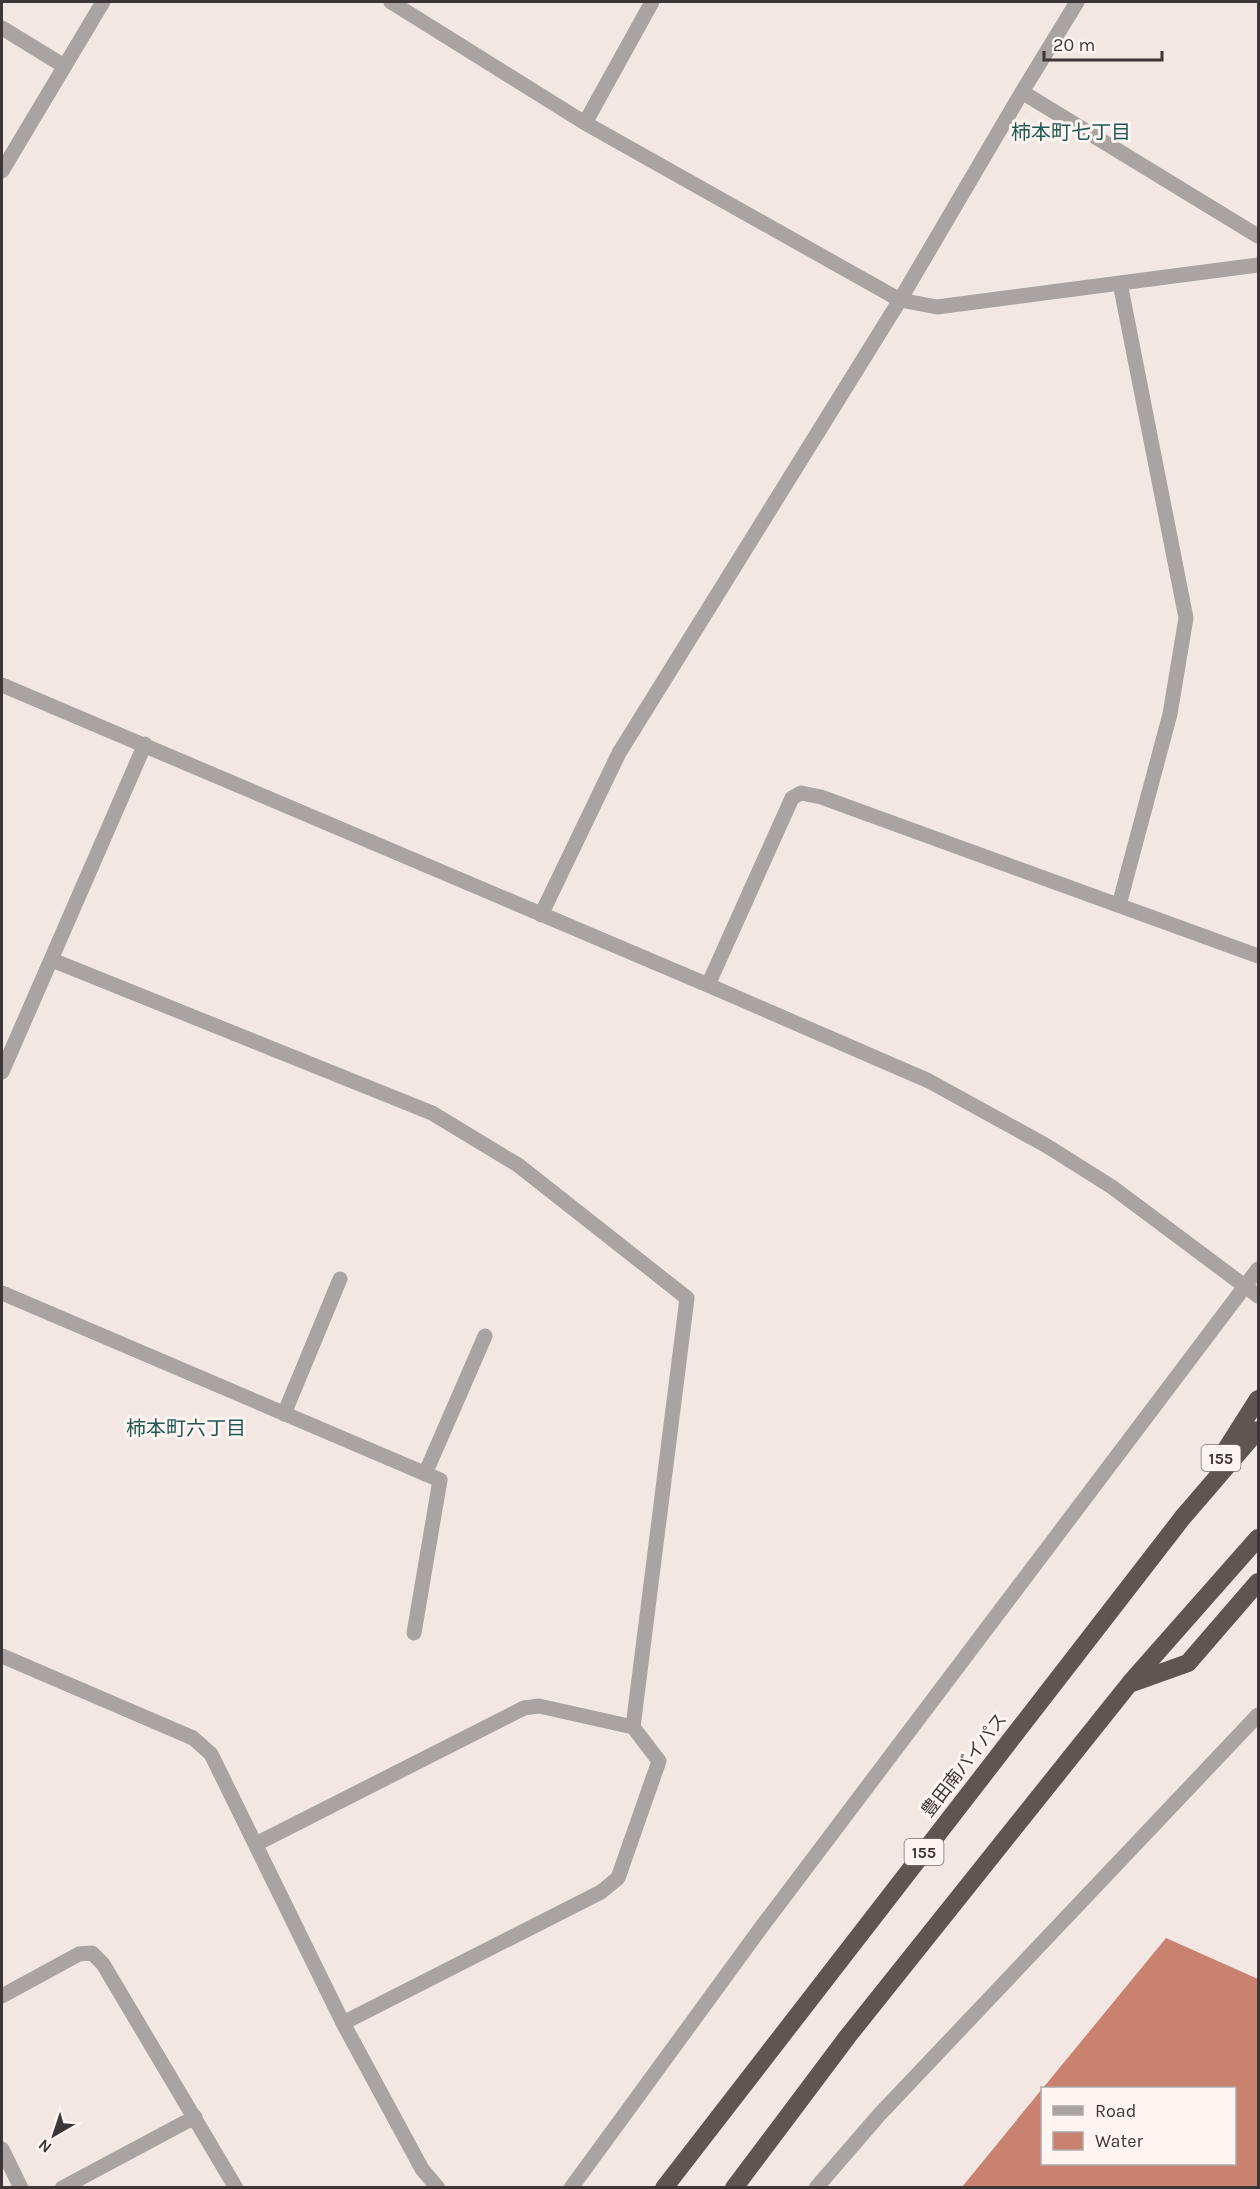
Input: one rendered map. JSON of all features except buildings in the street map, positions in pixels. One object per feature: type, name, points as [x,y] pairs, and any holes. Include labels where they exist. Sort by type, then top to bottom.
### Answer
[{"type":"highway","name":"155","points":[[1183,1517],[1258,1399]]},
{"type":"highway","name":"豊田南バイパス","points":[[664,2187],[1183,1517],[1258,1430]]},
{"type":"highway","points":[[734,2187],[848,2036],[1130,1683],[1258,1538]]},
{"type":"highway","points":[[1130,1683],[1188,1663],[1258,1582]]},
{"type":"street","points":[[2,171],[103,2]]},
{"type":"street","points":[[391,2],[585,123],[900,300],[937,307],[1258,265]]},
{"type":"street","points":[[585,123],[652,2]]},
{"type":"street","points":[[541,915],[620,753],[900,300],[1077,2]]},
{"type":"street","points":[[2,28],[64,66]]},
{"type":"street","points":[[1022,92],[1258,236]]},
{"type":"street","points":[[1119,905],[1170,714],[1186,618],[1120,283]]},
{"type":"street","points":[[2,684],[929,1081],[1047,1146],[1112,1187],[1258,1296]]},
{"type":"street","points":[[2,1072],[145,744]]},
{"type":"street","points":[[708,985],[792,798],[801,792],[832,801],[1258,956]]},
{"type":"street","points":[[52,960],[432,1113],[518,1165],[687,1298],[633,1727]]},
{"type":"street","points":[[571,2187],[762,1925],[1258,1269]]},
{"type":"street","points":[[284,1414],[340,1279]]},
{"type":"street","points":[[2,1293],[440,1480],[414,1633]]},
{"type":"street","points":[[425,1474],[485,1336]]},
{"type":"street","points":[[2,1656],[193,1738],[211,1754],[343,2023],[422,2169],[438,2187]]},
{"type":"street","points":[[256,1844],[524,1708],[538,1706],[633,1727],[659,1761],[618,1878],[602,1892],[343,2023]]},
{"type":"street","points":[[816,2187],[879,2115],[1258,1715]]},
{"type":"street","points":[[2,1996],[79,1954],[92,1953],[103,1964],[236,2187]]},
{"type":"street","points":[[62,2187],[195,2117]]},
{"type":"street","points":[[2,2150],[21,2187]]},
{"type":"water","points":[[1166,1938],[1258,1979],[1258,2187],[962,2187],[1041,2090],[1041,2165],[1236,2165],[1236,2087],[1044,2087]]},
{"type":"district","name":"柿本町七丁目","points":[[1071,132]]},
{"type":"district","name":"柿本町六丁目","points":[[186,1428]]}]
